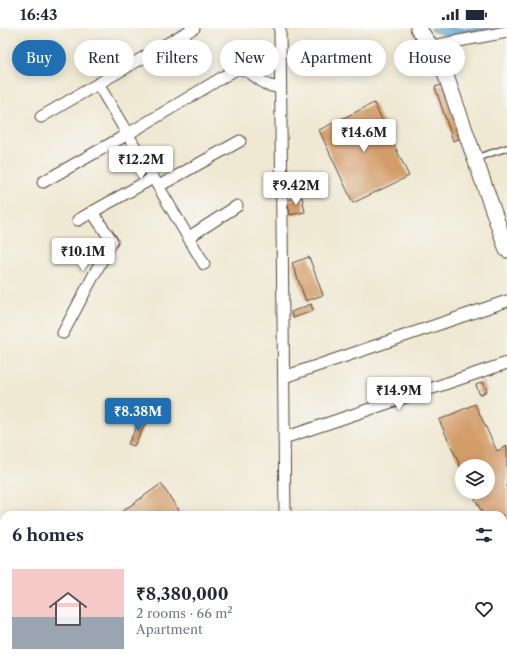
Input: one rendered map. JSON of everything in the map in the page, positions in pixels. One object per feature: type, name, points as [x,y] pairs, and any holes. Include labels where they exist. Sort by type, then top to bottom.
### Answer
[{"type":"street","points":[[41,117],[194,28]]},
{"type":"street","points":[[280,28],[285,511]]},
{"type":"street","points":[[418,28],[427,40]]},
{"type":"street","points":[[464,40],[507,32]]},
{"type":"street","points":[[42,182],[128,134],[238,68],[249,72],[266,85],[280,88]]},
{"type":"street","points":[[446,76],[504,229],[507,250]]},
{"type":"street","points":[[98,84],[204,264]]},
{"type":"street","points":[[78,220],[240,141]]},
{"type":"street","points":[[189,237],[237,206]]},
{"type":"street","points":[[63,333],[112,241],[92,212]]},
{"type":"street","points":[[284,377],[507,302]]},
{"type":"street","points":[[284,438],[507,363]]},
{"type":"lane","points":[[476,158],[507,148]]},
{"type":"water","points":[[431,28],[497,28],[451,37],[432,31]]},
{"type":"building","points":[[445,84],[462,138],[453,141],[435,87]]},
{"type":"building","points":[[374,103],[409,176],[353,203],[319,130]]},
{"type":"building","points":[[302,197],[305,212],[290,215],[287,200]]},
{"type":"building","points":[[309,257],[323,295],[306,301],[292,263]]},
{"type":"building","points":[[311,304],[313,311],[293,318],[291,312]]},
{"type":"building","points":[[483,382],[487,391],[480,395],[476,385]]},
{"type":"building","points":[[475,404],[497,451],[507,446],[507,511],[481,511],[475,499],[495,499],[495,459],[457,459],[439,420]]},
{"type":"building","points":[[141,418],[147,421],[134,446],[128,444]]},
{"type":"building","points":[[161,484],[179,511],[123,511]]}]
